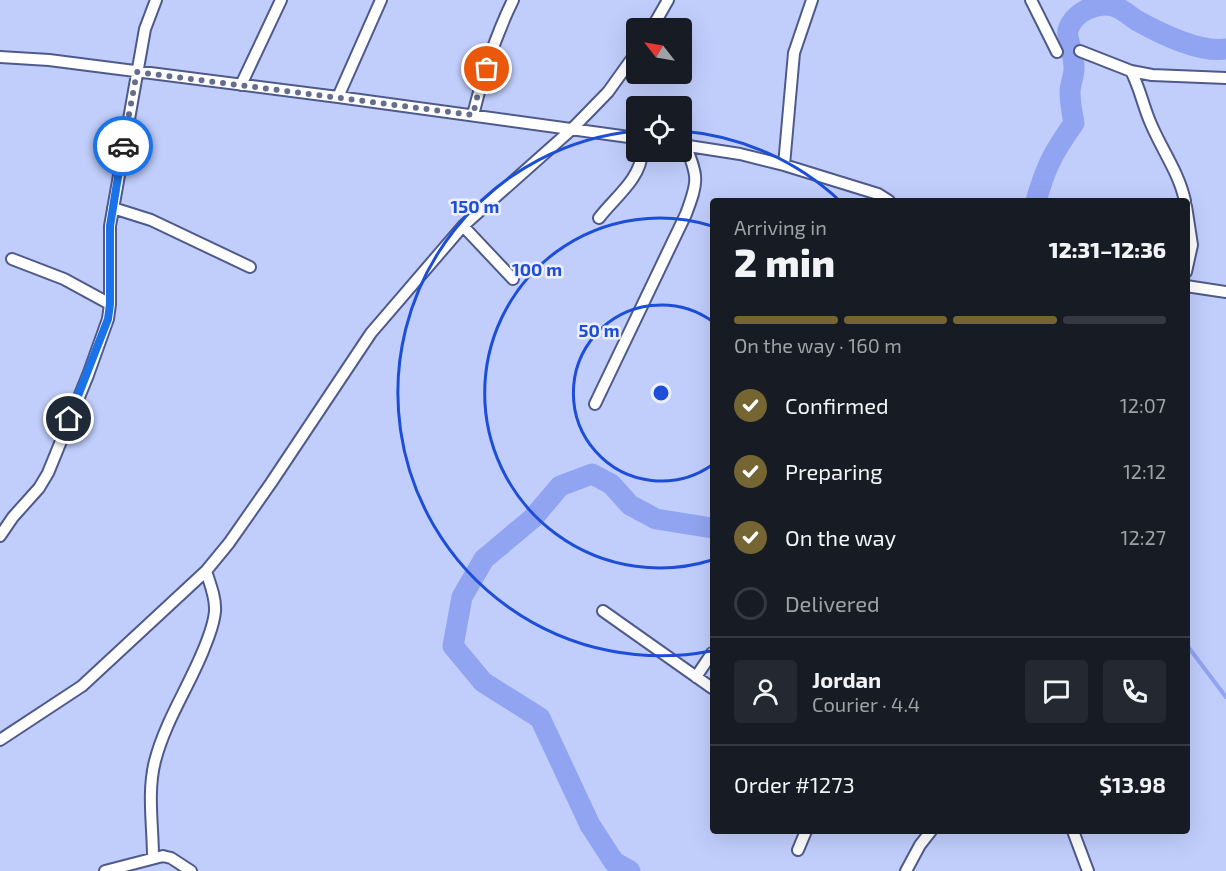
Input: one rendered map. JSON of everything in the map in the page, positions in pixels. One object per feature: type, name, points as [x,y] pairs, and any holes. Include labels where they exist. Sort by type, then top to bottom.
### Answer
[{"type":"street","points":[[0,536],[13,517],[39,488],[48,473],[108,319],[110,226],[145,29],[156,0]]},
{"type":"street","points":[[241,86],[280,0]]},
{"type":"street","points":[[338,97],[381,0]]},
{"type":"street","points":[[473,115],[479,89],[513,0]]},
{"type":"street","points":[[658,18],[668,0]]},
{"type":"street","points":[[784,165],[794,53],[812,0]]},
{"type":"street","points":[[1031,0],[1058,52]]},
{"type":"street","points":[[1080,51],[1131,70],[1152,75],[1226,78]]},
{"type":"street","points":[[0,57],[49,60],[626,137]]},
{"type":"street","points":[[0,740],[82,686],[206,571],[248,516],[371,333],[463,226],[572,129],[608,92],[626,67]]},
{"type":"street","points":[[1131,70],[1141,91],[1149,121],[1176,172],[1184,198]]},
{"type":"street","points":[[692,146],[740,154],[784,165],[878,194],[884,198]]},
{"type":"street","points":[[599,218],[631,181],[642,162]]},
{"type":"street","points":[[595,404],[686,214],[695,191],[697,177],[690,162]]},
{"type":"street","points":[[113,208],[152,220],[250,267]]},
{"type":"street","points":[[463,226],[513,279]]},
{"type":"street","points":[[1190,232],[1192,245],[1190,254]]},
{"type":"street","points":[[12,259],[64,279],[110,304]]},
{"type":"street","points":[[1190,287],[1226,292]]},
{"type":"street","points":[[153,857],[152,784],[155,761],[172,718],[200,660],[213,624],[214,596],[206,571]]},
{"type":"street","points":[[603,611],[710,687]]},
{"type":"street","points":[[696,677],[710,656]]},
{"type":"street","points":[[798,850],[805,834]]},
{"type":"street","points":[[906,871],[920,844],[928,834]]},
{"type":"street","points":[[1074,834],[1088,871]]},
{"type":"street","points":[[105,871],[163,856],[171,858],[191,871]]},
{"type":"waterway","points":[[1037,198],[1051,160],[1074,123],[1070,92],[1074,64],[1068,30],[1080,13],[1093,7],[1113,6],[1145,25],[1180,41],[1204,48],[1226,49]]},
{"type":"waterway","points":[[630,871],[614,862],[590,825],[540,718],[483,682],[453,646],[462,597],[484,559],[533,518],[560,486],[592,474],[611,484],[630,505],[656,519],[710,528]]},
{"type":"waterway","points":[[1190,649],[1226,697]]},
{"type":"way so far","points":[[123,146],[137,72],[473,115],[479,89],[487,69]]},
{"type":"route","points":[[69,419],[108,319],[110,226],[123,146]]}]
